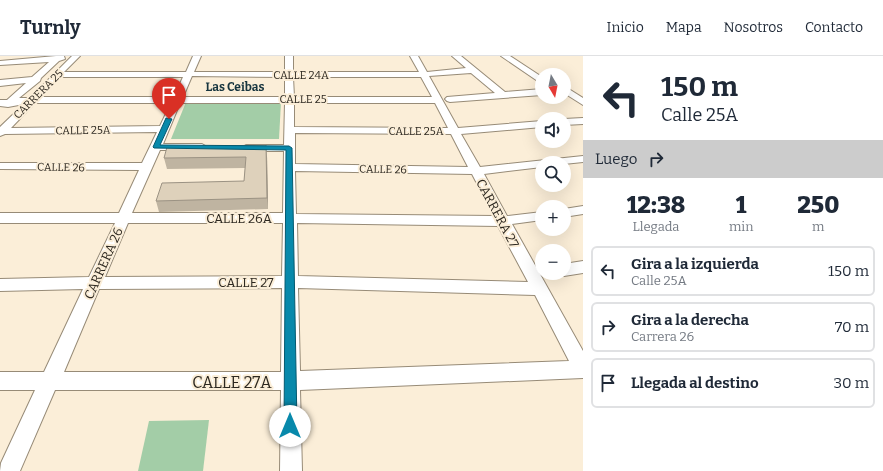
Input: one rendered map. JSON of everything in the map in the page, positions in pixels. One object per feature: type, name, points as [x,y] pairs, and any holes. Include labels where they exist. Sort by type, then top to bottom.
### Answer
[{"type":"street","points":[[0,61],[6,56]]},
{"type":"street","name":"CARRERA 26","points":[[9,471],[197,56]]},
{"type":"street","points":[[289,56],[291,471]]},
{"type":"street","name":"CARRERA 27","points":[[414,56],[444,99],[454,131],[503,221],[535,271]]},
{"type":"street","points":[[456,56],[503,95]]},
{"type":"street","points":[[505,56],[535,76]]},
{"type":"street","points":[[516,56],[535,69]]},
{"type":"street","points":[[0,61],[75,57]]},
{"type":"street","name":"CARRERA 25","points":[[1,131],[75,57]]},
{"type":"street","points":[[0,111],[58,58]]},
{"type":"street","name":"CALLE 24A","points":[[56,77],[189,74],[427,75],[473,70]]},
{"type":"street","points":[[0,83],[56,77]]},
{"type":"street","name":"CALLE 25","points":[[0,103],[33,100],[444,99],[535,93]]},
{"type":"street","points":[[571,94],[583,102]]},
{"type":"street","points":[[571,121],[583,120]]},
{"type":"street","name":"CALLE 25A","points":[[289,130],[454,131],[535,125]]},
{"type":"street","name":"CALLE 25A","points":[[1,131],[164,129]]},
{"type":"street","points":[[156,147],[211,147]]},
{"type":"street","points":[[234,148],[289,148]]},
{"type":"street","points":[[571,160],[583,159]]},
{"type":"street","points":[[476,171],[535,165]]},
{"type":"street","name":"CALLE 26","points":[[0,166],[147,167]]},
{"type":"street","name":"CALLE 26","points":[[289,167],[476,171]]},
{"type":"street","points":[[571,212],[583,210]]},
{"type":"street","points":[[503,221],[535,217]]},
{"type":"street","name":"CALLE 26A","points":[[0,218],[290,218],[503,221]]},
{"type":"street","points":[[571,269],[583,267]]},
{"type":"street","name":"CARRERA 27","points":[[538,280],[540,289],[583,369]]},
{"type":"street","name":"CALLE 27","points":[[0,285],[290,282],[540,289]]},
{"type":"street","name":"CALLE 27A","points":[[0,381],[290,381],[583,369]]},
{"type":"green space","points":[[186,102],[281,102],[279,139],[171,139]]},
{"type":"green space","points":[[209,420],[203,471],[138,471],[149,421]]},
{"type":"building","points":[[266,145],[267,198],[156,201],[162,183],[244,181],[246,157],[164,158],[167,147]]},
{"type":"district","name":"Las Ceibas","points":[[235,87]]},
{"type":"route","points":[[169,119],[156,147],[289,148],[290,426]]}]
